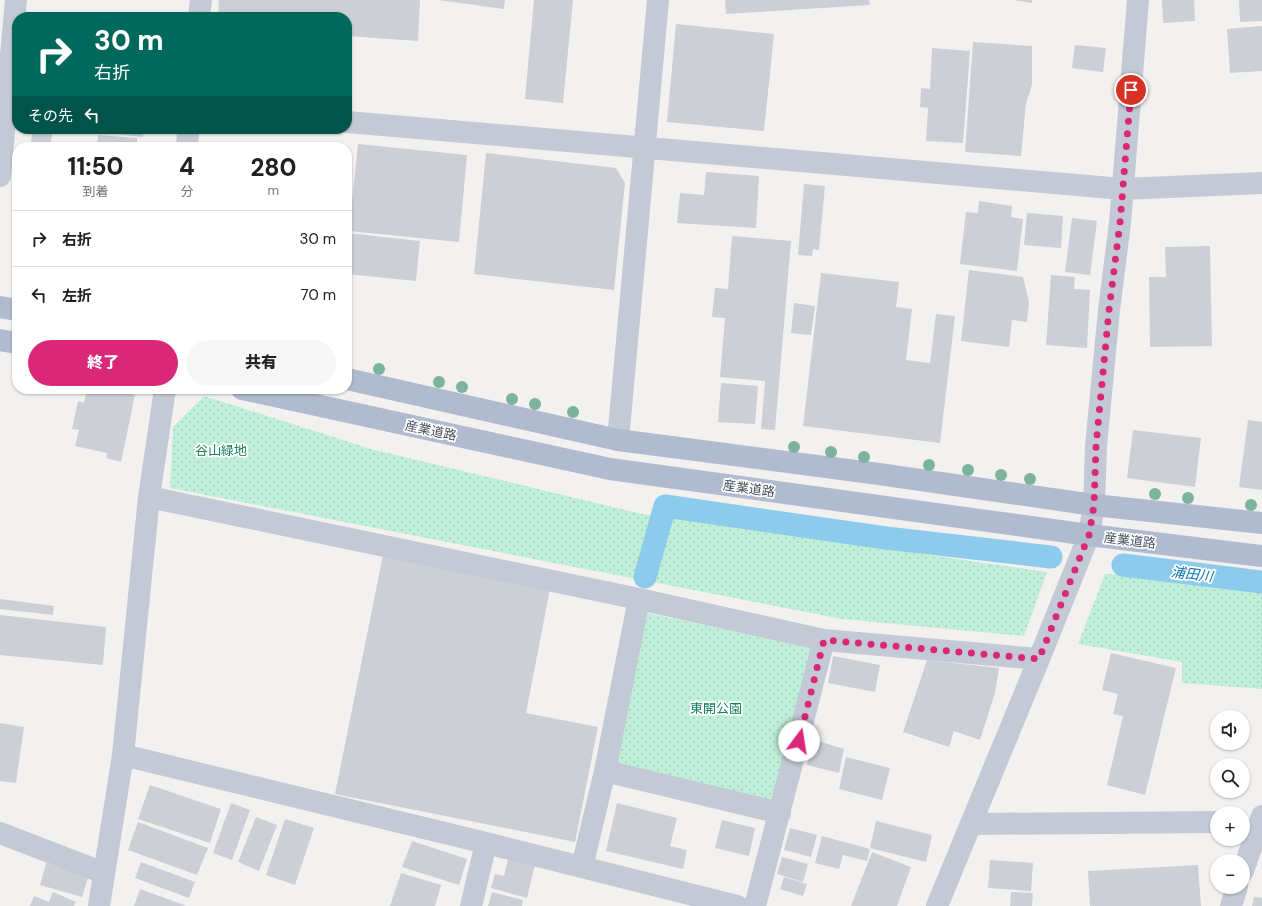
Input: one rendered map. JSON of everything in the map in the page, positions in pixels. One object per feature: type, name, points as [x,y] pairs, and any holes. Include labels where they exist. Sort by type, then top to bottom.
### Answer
[{"type":"main road","points":[[0,307],[12,309]]},
{"type":"main road","points":[[0,340],[12,342]]},
{"type":"main road","points":[[352,380],[618,440],[879,474],[1094,505],[1262,523]]},
{"type":"main road","name":"産業道路","points":[[265,394],[610,469],[1089,535],[1262,556]]},
{"type":"street","points":[[15,12],[16,0]]},
{"type":"street","points":[[200,12],[201,0]]},
{"type":"street","points":[[618,440],[658,0]]},
{"type":"street","points":[[937,906],[1089,535],[1094,505],[1096,446],[1123,189],[1138,0]]},
{"type":"street","points":[[0,176],[12,44]]},
{"type":"street","points":[[352,122],[1123,189],[1262,183]]},
{"type":"street","points":[[99,906],[123,755],[149,498],[164,394]]},
{"type":"street","points":[[149,498],[639,599],[824,640],[1039,659]]},
{"type":"street","points":[[582,867],[604,771],[639,599]]},
{"type":"street","points":[[755,906],[824,640]]},
{"type":"street","points":[[123,755],[582,867],[676,899],[737,906]]},
{"type":"street","points":[[604,771],[780,813]]},
{"type":"street","points":[[1248,854],[1257,820]]},
{"type":"street","points":[[971,824],[1210,822]]},
{"type":"street","points":[[0,833],[104,873]]},
{"type":"street","points":[[471,906],[486,843]]},
{"type":"street","points":[[1231,906],[1235,894]]},
{"type":"green space","name":"谷山緑地","points":[[204,396],[371,449],[642,514],[1047,572],[1024,636],[842,619],[170,488],[173,427]]},
{"type":"green space","points":[[1105,574],[1133,575],[1262,592],[1262,689],[1182,683],[1182,662],[1078,644]]},
{"type":"green space","name":"東開公園","points":[[646,613],[812,647],[773,804],[615,763]]},
{"type":"building","points":[[219,0],[420,0],[418,41],[352,36],[352,12],[218,12]]},
{"type":"building","points":[[438,0],[505,0],[504,9]]},
{"type":"building","points":[[534,0],[573,0],[563,103],[525,99]]},
{"type":"building","points":[[725,0],[869,0],[870,5],[726,14]]},
{"type":"building","points":[[1013,0],[1032,0],[1032,3]]},
{"type":"building","points":[[1162,0],[1194,0],[1195,21],[1163,23]]},
{"type":"building","points":[[1239,0],[1262,0],[1262,21],[1240,22]]},
{"type":"building","points":[[676,24],[774,34],[764,131],[667,122]]},
{"type":"building","points":[[1262,26],[1262,71],[1230,73],[1227,29]]},
{"type":"building","points":[[973,42],[1032,46],[1032,85],[1026,103],[1021,156],[965,152]]},
{"type":"building","points":[[1075,45],[1106,48],[1103,72],[1072,68]]},
{"type":"building","points":[[932,48],[970,51],[963,143],[926,141],[928,108],[920,107],[921,88],[930,89]]},
{"type":"building","points":[[32,134],[52,134],[51,142],[31,142]]},
{"type":"building","points":[[115,134],[143,134],[143,137]]},
{"type":"building","points":[[98,135],[137,138],[137,142],[97,142]]},
{"type":"building","points":[[358,144],[467,155],[459,242],[352,231],[352,202]]},
{"type":"building","points":[[486,153],[616,168],[625,183],[614,290],[474,274]]},
{"type":"building","points":[[706,172],[759,176],[756,228],[677,223],[680,193],[704,195]]},
{"type":"building","points":[[804,184],[825,186],[819,250],[813,249],[812,256],[798,255]]},
{"type":"building","points":[[979,201],[1012,206],[1011,217],[1023,219],[1017,271],[960,264],[966,212],[978,213]]},
{"type":"building","points":[[1027,213],[1063,216],[1061,248],[1024,245]]},
{"type":"building","points":[[1072,218],[1097,221],[1090,275],[1065,272]]},
{"type":"building","points":[[352,234],[420,241],[416,281],[352,275]]},
{"type":"building","points":[[732,236],[791,241],[775,430],[761,429],[765,381],[720,377],[725,318],[712,317],[715,288],[728,289]]},
{"type":"building","points":[[1210,246],[1212,346],[1150,347],[1149,277],[1166,277],[1165,247]]},
{"type":"building","points":[[969,270],[1023,277],[1029,302],[1027,322],[1012,320],[1009,347],[961,341]]},
{"type":"building","points":[[821,273],[899,282],[896,307],[912,309],[906,360],[930,363],[936,314],[955,316],[940,443],[803,426]]},
{"type":"building","points":[[1051,275],[1075,277],[1074,289],[1090,290],[1087,348],[1046,345]]},
{"type":"building","points":[[794,303],[815,306],[811,335],[791,333]]},
{"type":"building","points":[[721,383],[758,386],[755,424],[718,422]]},
{"type":"building","points":[[86,394],[135,395],[121,462],[106,458],[107,453],[75,446],[79,430],[72,429],[78,401],[84,403]]},
{"type":"building","points":[[1248,420],[1262,422],[1262,490],[1239,487]]},
{"type":"building","points":[[1133,430],[1201,438],[1195,487],[1127,478]]},
{"type":"building","points":[[383,555],[550,589],[526,713],[598,727],[575,842],[335,794]]},
{"type":"building","points":[[0,599],[54,606],[53,615],[0,609]]},
{"type":"building","points":[[0,615],[106,627],[103,665],[0,655]]},
{"type":"building","points":[[1111,653],[1176,668],[1145,795],[1107,785],[1123,716],[1113,714],[1118,694],[1102,690]]},
{"type":"building","points":[[833,656],[880,665],[875,692],[828,683]]},
{"type":"building","points":[[927,660],[999,668],[995,693],[980,740],[954,731],[949,747],[903,732]]},
{"type":"building","points":[[0,723],[24,727],[16,783],[0,781]]},
{"type":"building","points":[[812,739],[844,749],[839,773],[807,765]]},
{"type":"building","points":[[846,757],[890,768],[882,800],[839,789]]},
{"type":"building","points":[[150,785],[221,809],[210,843],[138,819]]},
{"type":"building","points":[[231,803],[250,810],[232,860],[213,853]]},
{"type":"building","points":[[617,803],[677,818],[670,846],[687,850],[683,869],[606,851]]},
{"type":"building","points":[[256,817],[277,825],[259,871],[238,862]]},
{"type":"building","points":[[285,819],[314,828],[295,885],[266,875]]},
{"type":"building","points":[[722,820],[755,828],[749,856],[715,848]]},
{"type":"building","points":[[876,821],[932,835],[926,862],[870,848]]},
{"type":"building","points":[[138,822],[208,848],[197,875],[128,850]]},
{"type":"building","points":[[790,828],[817,835],[811,857],[784,850]]},
{"type":"building","points":[[822,836],[870,849],[867,861],[843,855],[839,869],[815,863]]},
{"type":"building","points":[[412,841],[467,859],[459,885],[402,867]]},
{"type":"building","points":[[872,852],[911,867],[897,906],[851,906]]},
{"type":"building","points":[[782,857],[808,864],[803,882],[777,874]]},
{"type":"building","points":[[508,859],[535,865],[527,898],[491,888],[495,874],[504,876]]},
{"type":"building","points":[[990,860],[1033,863],[1031,891],[988,888]]},
{"type":"building","points":[[141,862],[195,882],[189,898],[135,878]]},
{"type":"building","points":[[46,863],[89,875],[82,897],[40,885]]},
{"type":"building","points":[[1198,865],[1201,906],[1090,906],[1088,871]]},
{"type":"building","points":[[401,873],[441,885],[435,906],[390,906]]},
{"type":"building","points":[[784,877],[807,884],[803,896],[780,889]]},
{"type":"building","points":[[140,889],[187,906],[134,906]]},
{"type":"building","points":[[53,892],[76,902],[74,906],[30,906],[34,896],[49,902]]},
{"type":"building","points":[[492,892],[523,900],[522,906],[488,906]]},
{"type":"building","points":[[1011,892],[1033,893],[1032,906],[1010,906]]},
{"type":"building","points":[[1254,897],[1262,898],[1262,906],[1252,906]]},
{"type":"waterway","points":[[645,577],[665,506],[886,538],[1051,557]]},
{"type":"waterway","name":"浦田川","points":[[1123,565],[1262,582]]},
{"type":"route","points":[[799,741],[824,640],[1039,659],[1089,535],[1094,505],[1096,446],[1109,310],[1120,223],[1131,90]]}]
